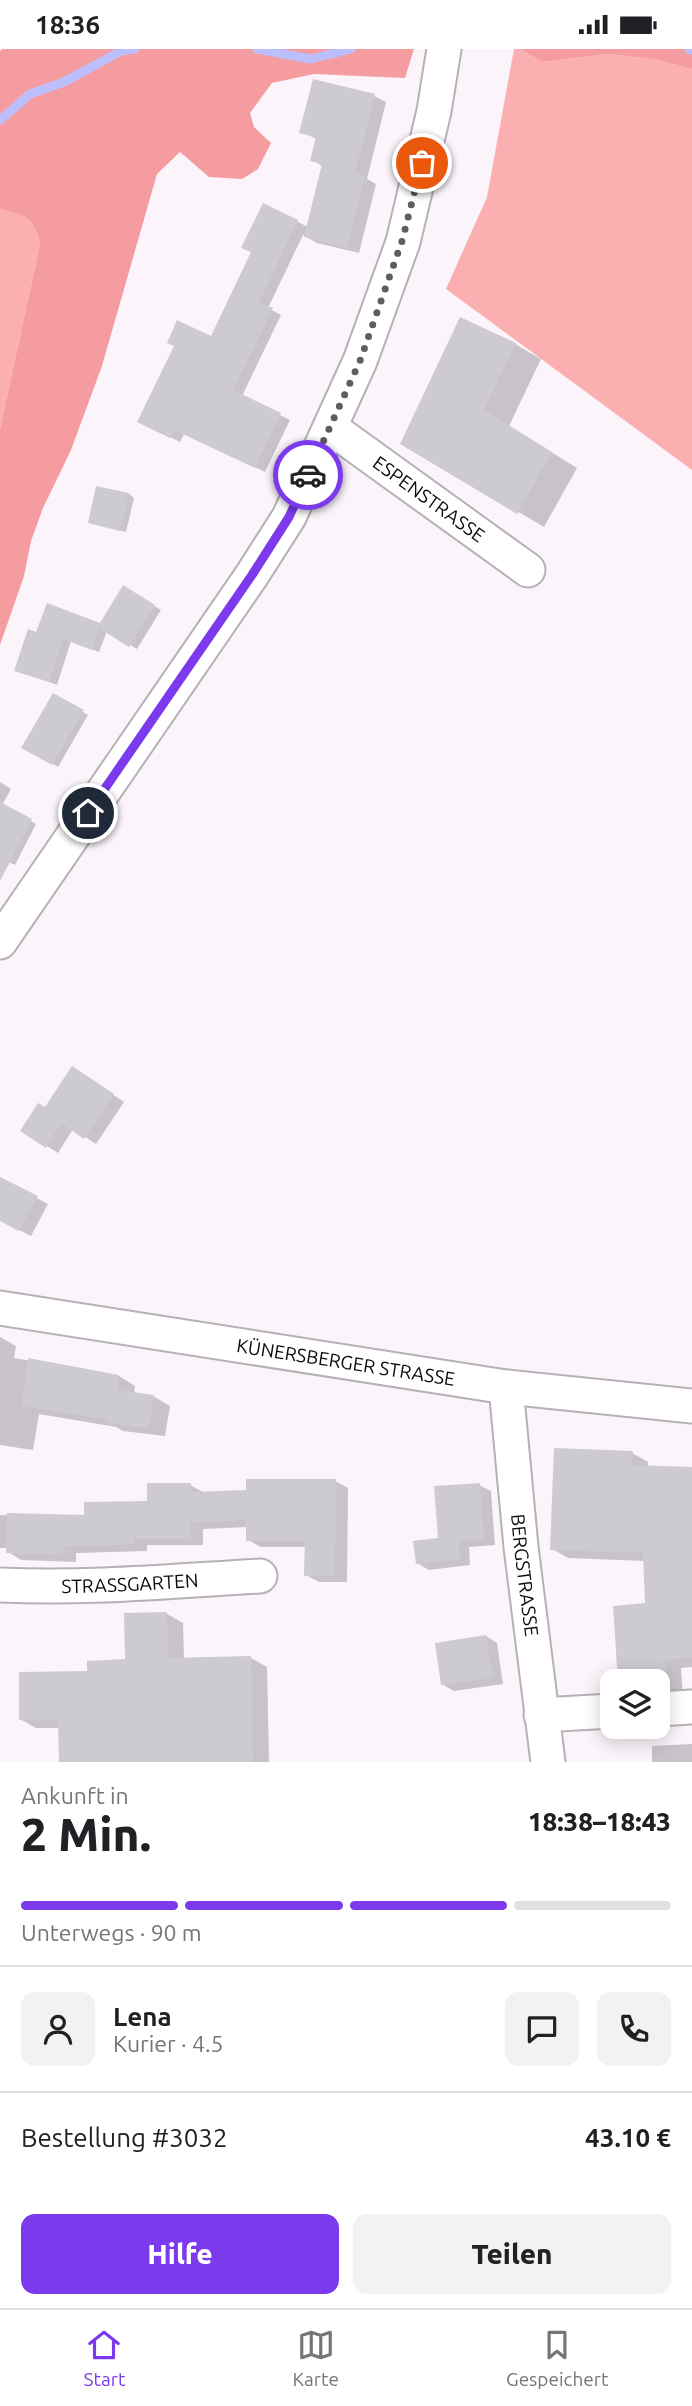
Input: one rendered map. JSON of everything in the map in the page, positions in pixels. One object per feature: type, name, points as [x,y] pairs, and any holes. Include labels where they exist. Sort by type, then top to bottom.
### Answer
[{"type":"street","points":[[0,942],[289,517],[360,361],[402,241],[434,111],[444,54]]},
{"type":"street","name":"ESPENSTRASSE","points":[[331,428],[528,570]]},
{"type":"street","name":"KÜNERSBERGER STRASSE","points":[[0,1308],[506,1387],[692,1406]]},
{"type":"street","name":"BERGSTRASSE","points":[[506,1387],[521,1547],[548,1762]]},
{"type":"street","name":"STRASSGARTEN","points":[[0,1585],[112,1585],[260,1576]]},
{"type":"street","points":[[670,1708],[692,1707]]},
{"type":"street","points":[[541,1715],[600,1712]]},
{"type":"shaded area","points":[[2,49],[414,49],[405,78],[314,74],[272,83],[250,113],[254,127],[271,143],[258,169],[242,179],[209,177],[180,152],[157,174],[102,366],[71,450],[43,508],[31,541],[24,576],[0,645],[0,429],[40,244],[35,228],[28,219],[0,209]]},
{"type":"shaded area","points":[[514,49],[520,49],[542,62],[609,54],[653,59],[692,69],[692,470],[446,289],[487,197]]},
{"type":"shaded area","points":[[520,49],[692,49],[692,69],[653,59],[609,54],[542,62]]},
{"type":"shaded area","points":[[0,209],[28,219],[35,228],[40,244],[0,429]]},
{"type":"building","points":[[313,79],[375,94],[355,173],[365,176],[347,248],[304,237],[322,164],[310,161],[316,137],[299,133]]},
{"type":"building","points":[[263,203],[298,220],[259,302],[273,308],[233,390],[281,413],[255,468],[174,430],[170,438],[137,422],[174,346],[167,343],[177,320],[211,336],[251,252],[241,248]]},
{"type":"building","points":[[460,317],[516,343],[484,410],[552,452],[517,514],[400,444]]},
{"type":"building","points":[[96,486],[129,493],[120,531],[88,523]]},
{"type":"building","points":[[123,585],[155,605],[129,647],[99,628],[92,650],[63,639],[49,682],[14,671],[28,629],[36,632],[47,603],[100,623]]},
{"type":"building","points":[[53,693],[84,710],[52,765],[21,748]]},
{"type":"building","points":[[0,802],[32,819],[0,881]]},
{"type":"building","points":[[72,1066],[114,1094],[84,1139],[61,1123],[46,1148],[20,1131],[38,1103],[45,1107]]},
{"type":"building","points":[[0,1177],[38,1196],[19,1231],[0,1221]]},
{"type":"building","points":[[28,1358],[119,1375],[117,1390],[154,1395],[149,1428],[105,1423],[106,1419],[21,1406]]},
{"type":"building","points":[[554,1448],[633,1451],[632,1465],[692,1467],[692,1657],[665,1660],[666,1669],[617,1669],[613,1606],[645,1603],[643,1553],[550,1550]]},
{"type":"building","points":[[246,1479],[336,1479],[335,1576],[304,1576],[305,1541],[246,1541],[246,1520],[190,1523],[191,1539],[134,1539],[135,1544],[63,1547],[63,1555],[6,1553],[7,1513],[84,1515],[84,1502],[147,1501],[147,1483],[191,1483],[191,1492],[246,1490]]},
{"type":"building","points":[[480,1483],[484,1539],[458,1541],[460,1559],[416,1564],[413,1541],[438,1538],[434,1486]]},
{"type":"building","points":[[167,1612],[168,1658],[251,1656],[253,1762],[59,1762],[58,1720],[19,1720],[19,1672],[87,1671],[87,1661],[125,1659],[124,1613]]},
{"type":"building","points":[[486,1635],[493,1678],[441,1685],[435,1643]]},
{"type":"waterway","points":[[0,120],[30,94],[64,82],[121,51],[135,49]]},
{"type":"waterway","points":[[257,49],[311,59],[351,49]]},
{"type":"way so far","points":[[308,475],[360,361],[402,241],[422,163]]},
{"type":"route","points":[[88,813],[252,575],[289,517],[308,475]]}]
